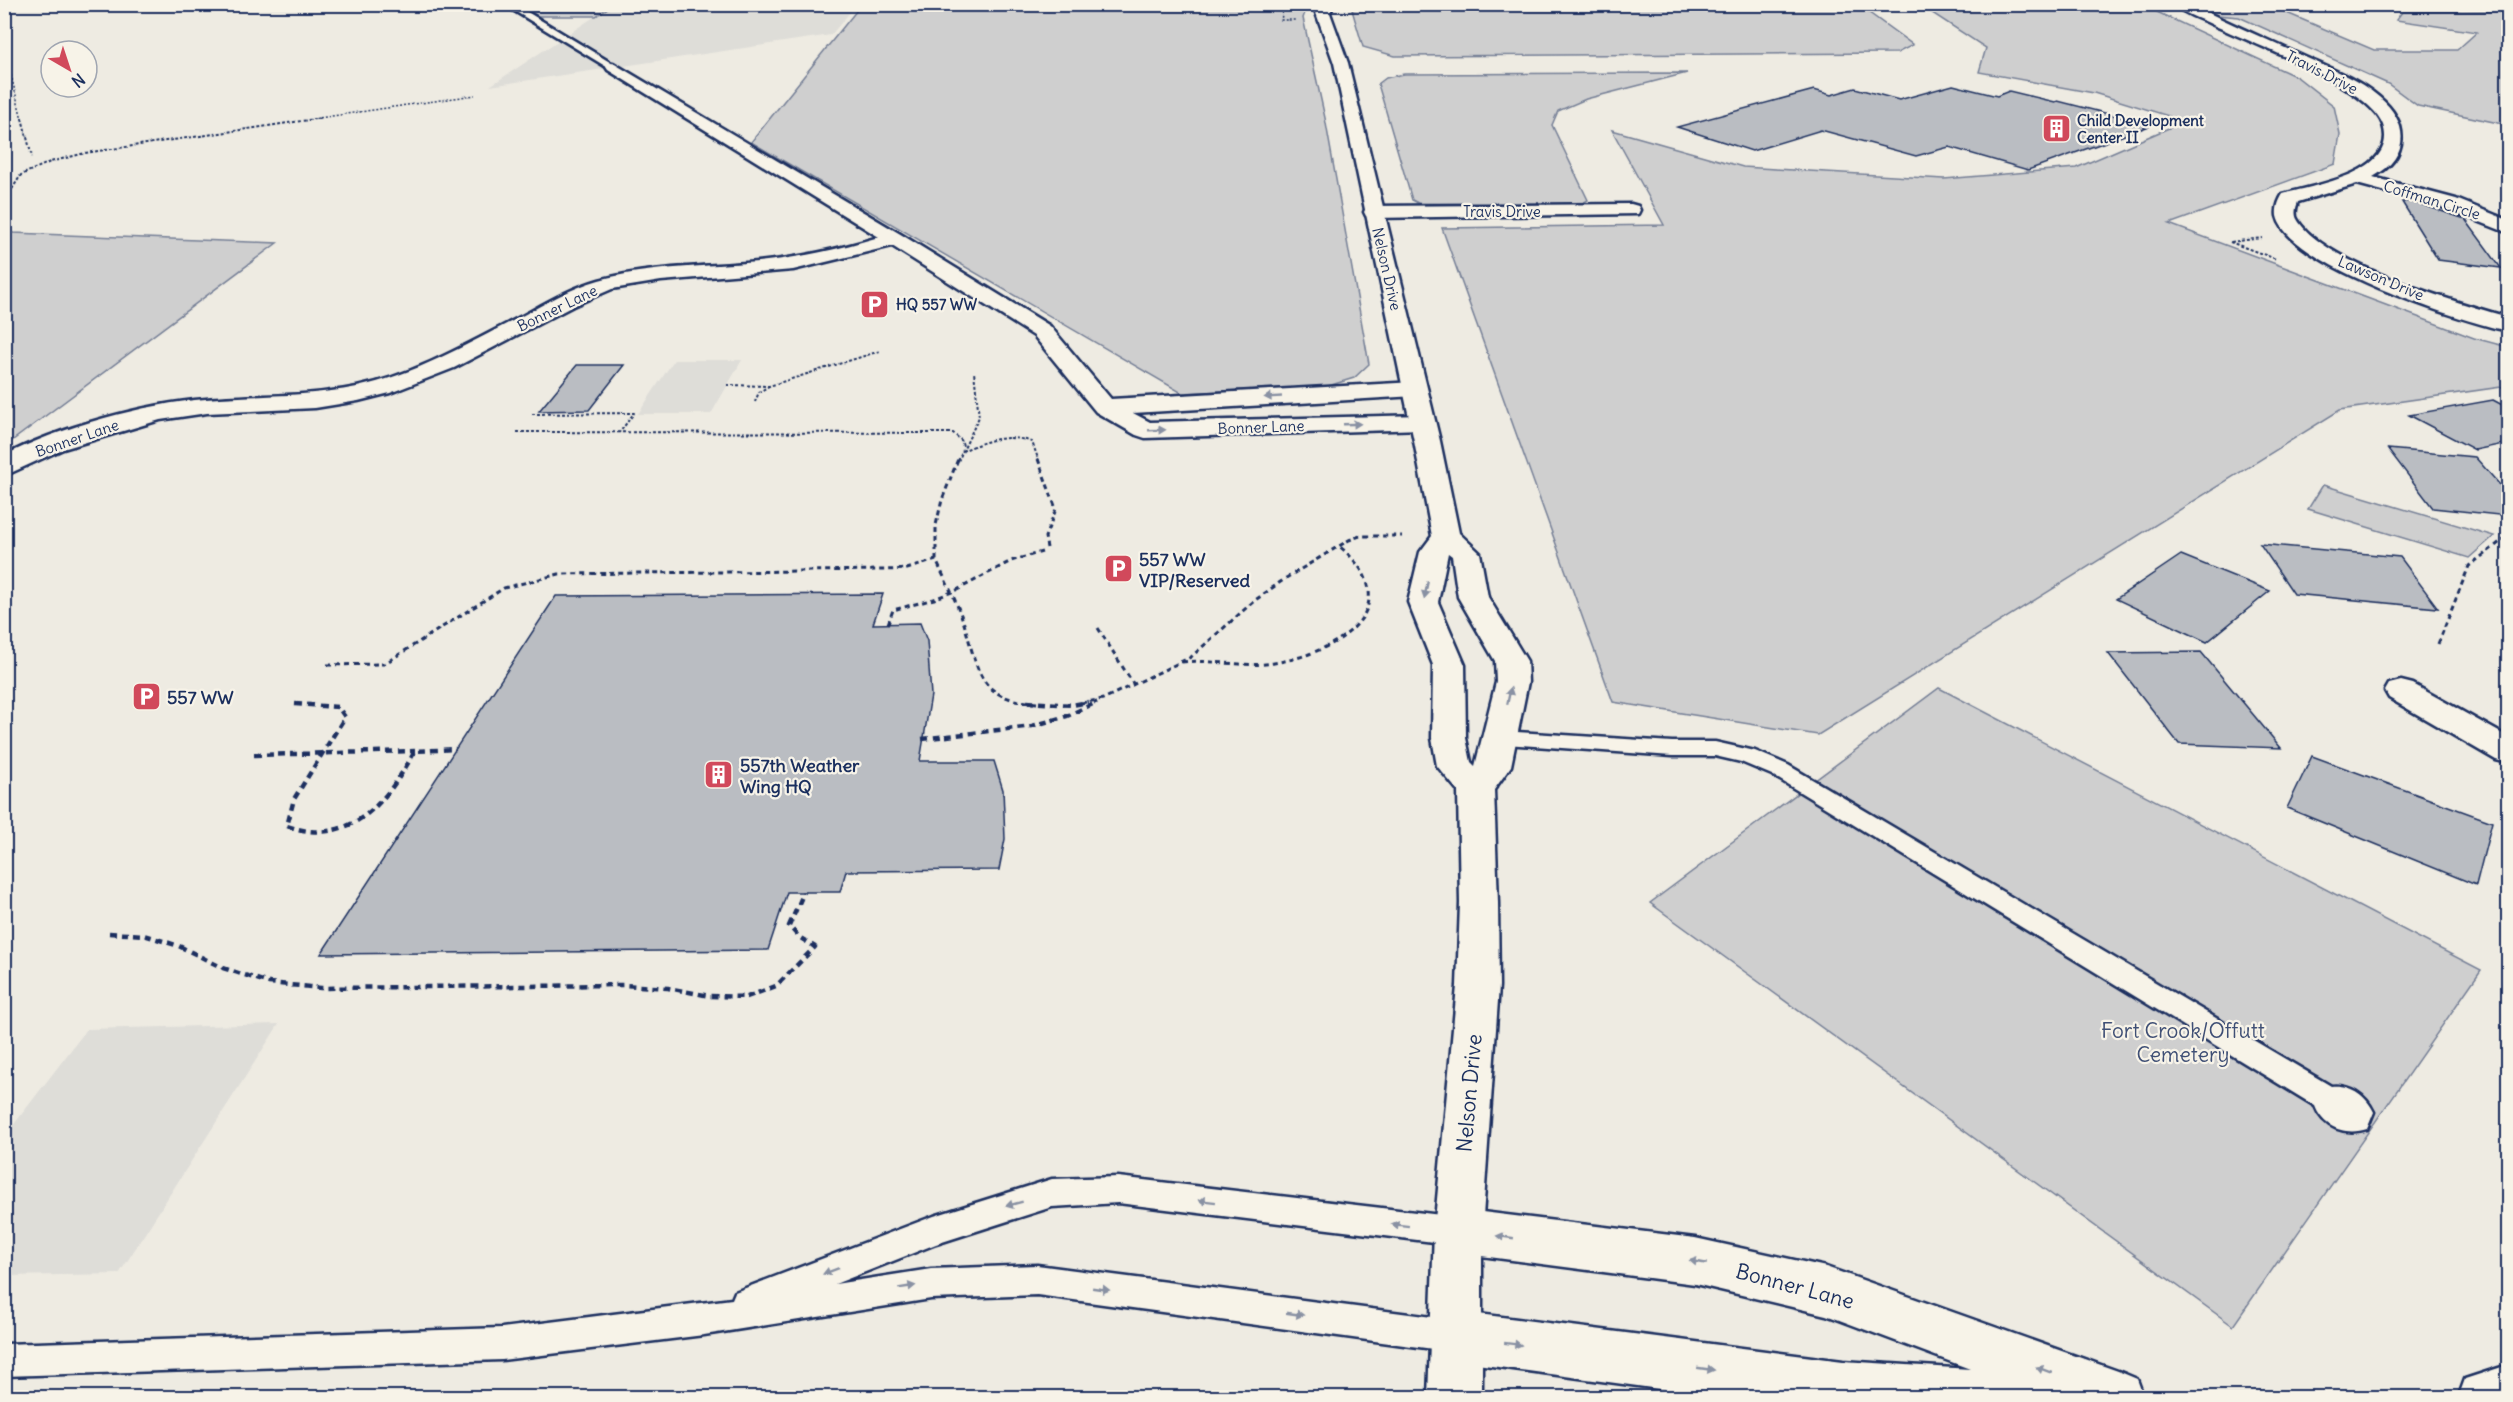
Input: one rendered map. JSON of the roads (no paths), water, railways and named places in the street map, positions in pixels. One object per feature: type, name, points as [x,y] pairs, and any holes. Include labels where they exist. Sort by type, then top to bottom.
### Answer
[{"type":"street","name":"Nelson Drive","points":[[1328,4],[1323,13],[1341,63],[1423,422],[1446,536]]},
{"type":"street","name":"Travis Drive","points":[[2179,4],[2343,81],[2372,99],[2382,109],[2393,129],[2395,141],[2392,151],[2382,164],[2355,178],[2290,198]]},
{"type":"street","points":[[613,68],[895,239]]},
{"type":"street","name":"Coffman Circle","points":[[2355,178],[2449,203],[2508,227]]},
{"type":"street","name":"Lawson Drive","points":[[2290,198],[2285,209],[2288,220],[2298,233],[2339,262],[2425,298],[2508,324]]},
{"type":"street","name":"Travis Drive","points":[[1374,212],[1631,210]]},
{"type":"street","name":"Bonner Lane","points":[[4,468],[63,439],[139,417],[186,408],[307,402],[397,384],[439,369],[578,296],[604,285],[658,276],[790,264],[895,239],[1042,331],[1105,407],[1145,430],[1423,422]]},
{"type":"street","points":[[2486,318],[2508,308]]},
{"type":"street","name":"Bonner Lane","points":[[1105,407],[1415,389]]},
{"type":"street","points":[[1446,536],[1466,554],[1473,597],[1511,661],[1512,682],[1500,738],[1494,766],[1476,788],[1454,766],[1449,738],[1449,664],[1423,602],[1434,552],[1446,536]]},
{"type":"street","points":[[2401,691],[2508,752]]},
{"type":"street","name":"Nelson Drive","points":[[1455,1398],[1458,1231],[1478,986],[1479,883],[1476,788]]},
{"type":"street","name":"Bonner Lane","points":[[1458,1231],[1695,1261],[1826,1291],[2118,1398]]},
{"type":"street","points":[[1455,1336],[1843,1387],[2007,1398]]},
{"type":"street","points":[[2484,1398],[2508,1390]]},
{"type":"lane","points":[[507,4],[613,68]]},
{"type":"lane","points":[[1500,738],[1672,749],[1715,749],[1746,756],[1780,770],[2329,1100]]},
{"type":"lane","points":[[704,1319],[934,1230],[1052,1193],[1118,1190],[1458,1231]]},
{"type":"lane","points":[[4,1360],[502,1344],[704,1319],[931,1284],[1036,1280],[1455,1336]]},
{"type":"place","name":"Child Development Center II","points":[[2056,129]]},
{"type":"place","name":"HQ 557 WW","points":[[875,304]]},
{"type":"place","name":"557 WW VIP/Reserved","points":[[1118,569]]},
{"type":"place","name":"557 WW","points":[[146,697]]},
{"type":"place","name":"557th Weather Wing HQ","points":[[719,775]]},
{"type":"park label","name":"Fort Crook/Offutt Cemetery","points":[[2183,1042]]}]
